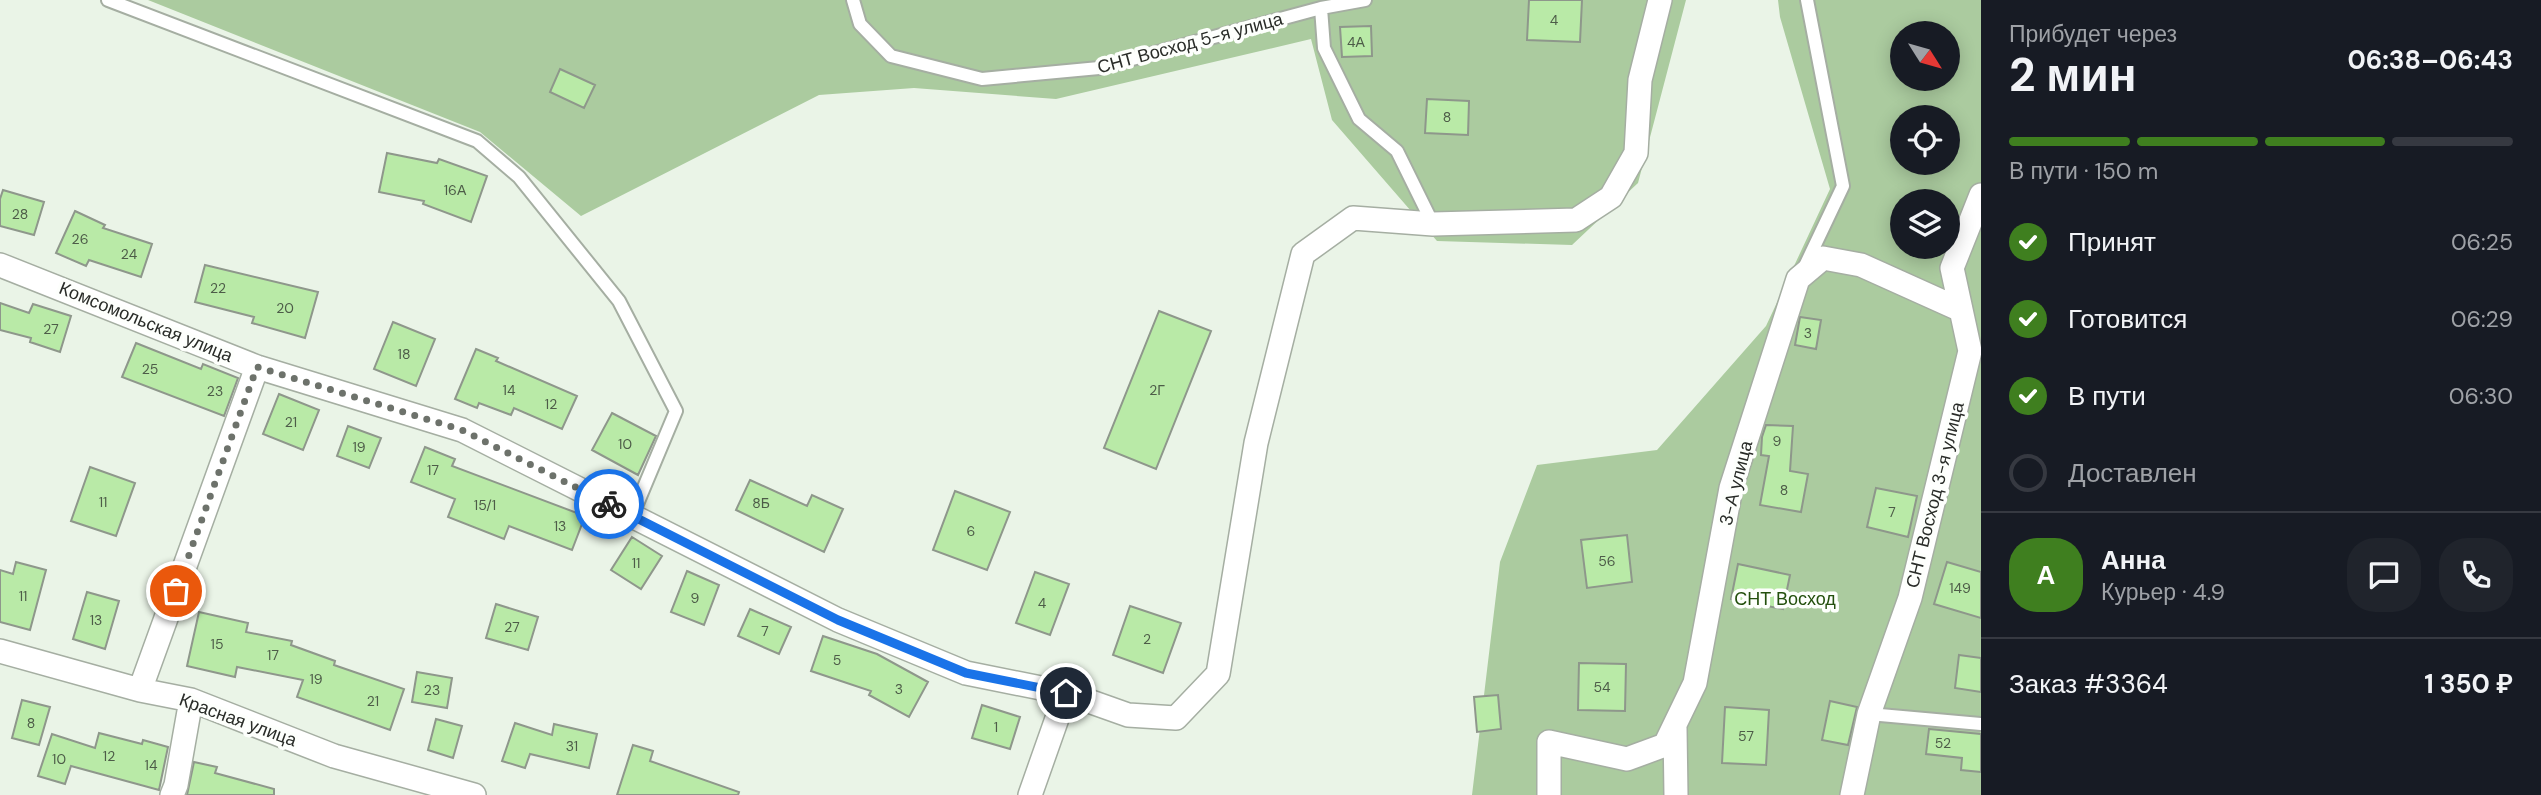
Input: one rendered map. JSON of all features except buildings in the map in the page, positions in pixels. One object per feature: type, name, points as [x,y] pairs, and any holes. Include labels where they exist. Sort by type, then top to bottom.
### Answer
[{"type":"street","name":"Комсомольская улица","points":[[0,265],[257,367],[462,430],[838,620],[966,673],[1066,693],[1128,715],[1176,718],[1218,674],[1256,443],[1303,254],[1353,218],[1433,224],[1576,220],[1611,197],[1636,153],[1640,80],[1660,0]]},
{"type":"street","name":"СНТ Восход 3-я улица","points":[[1852,795],[1869,714],[1910,598],[1970,351],[1952,268],[1981,195]]},
{"type":"street","points":[[1798,279],[1824,258],[1861,265],[1961,310]]},
{"type":"street","name":"3-А улица","points":[[1549,795],[1549,742],[1627,759],[1665,745],[1675,725],[1695,683],[1731,488],[1798,279]]},
{"type":"street","points":[[140,690],[257,367]]},
{"type":"street","name":"Красная улица","points":[[0,651],[140,690],[191,700],[334,756],[474,795]]},
{"type":"street","points":[[1030,795],[1066,693]]},
{"type":"street","points":[[172,795],[191,700]]},
{"type":"street","points":[[1675,725],[1676,795]]},
{"type":"lane","points":[[108,0],[477,141],[519,177],[620,301],[676,411],[632,516]]},
{"type":"lane","name":"СНТ Восход 5-я улица","points":[[853,0],[860,24],[891,55],[982,79],[1099,68],[1321,8],[1365,0]]},
{"type":"lane","points":[[1798,279],[1843,187],[1807,0]]},
{"type":"lane","points":[[1321,8],[1324,48],[1359,119],[1397,151],[1433,224]]},
{"type":"lane","points":[[1869,714],[1981,724]]},
{"type":"green space","points":[[148,0],[1686,0],[1638,183],[1572,245],[1437,241],[1332,120],[1311,39],[1056,99],[914,88],[819,95],[581,216],[480,132]]},
{"type":"green space","name":"СНТ Восход","points":[[1778,0],[1981,0],[1981,795],[1472,795],[1500,562],[1537,465],[1657,450],[1766,326],[1830,189],[1780,17]]},
{"type":"way so far","points":[[176,591],[257,367],[462,430],[609,504]]},
{"type":"route","points":[[609,504],[838,620],[966,673],[1066,693]]}]
